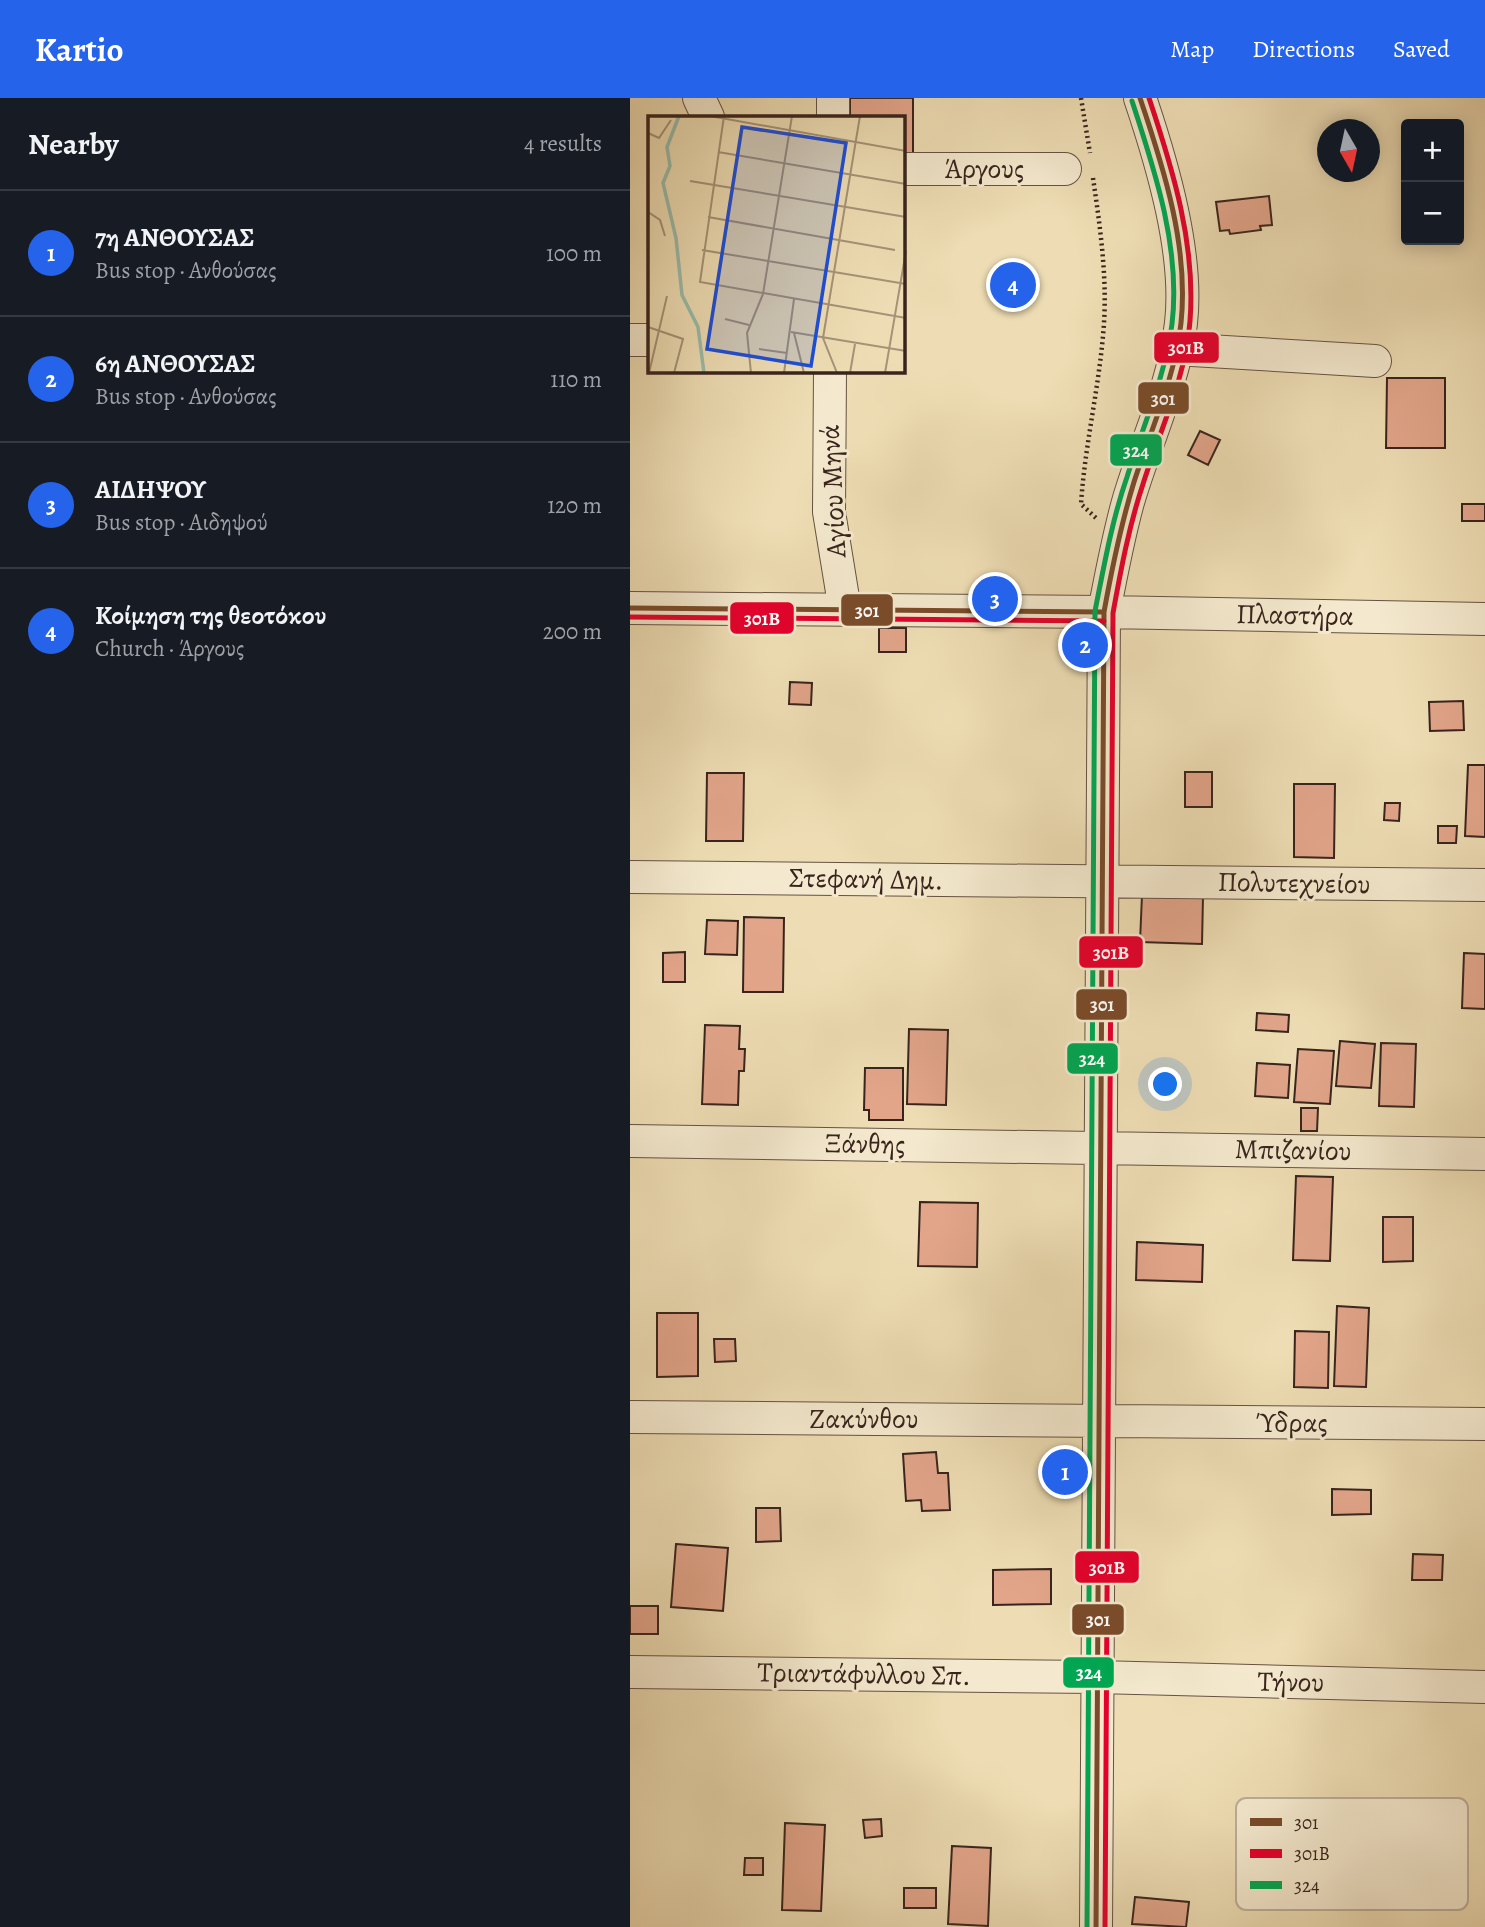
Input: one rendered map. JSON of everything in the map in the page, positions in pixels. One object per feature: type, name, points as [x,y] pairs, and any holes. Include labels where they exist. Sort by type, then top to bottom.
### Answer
[{"type":"street","points":[[699,98],[708,116]]},
{"type":"street","points":[[833,98],[833,116]]},
{"type":"street","points":[[1096,1927],[1104,612],[1128,502],[1166,391],[1181,323],[1182,277],[1169,203],[1154,139],[1140,98]]},
{"type":"street","name":"Άργους","points":[[905,169],[1079,169]]},
{"type":"street","points":[[630,340],[648,340]]},
{"type":"street","points":[[1175,349],[1375,361]]},
{"type":"street","name":"Αγίου Μηνά","points":[[830,373],[829,512],[845,610]]},
{"type":"street","name":"Πλαστήρα","points":[[630,608],[1485,619]]},
{"type":"street","name":"Στεφανή Δημ.","points":[[630,877],[1103,882]]},
{"type":"street","name":"Πολυτεχνείου","points":[[1103,882],[1485,885]]},
{"type":"street","name":"Ξάνθης","points":[[630,1141],[1100,1147]]},
{"type":"street","name":"Μπιζανίου","points":[[1100,1147],[1485,1154]]},
{"type":"street","name":"Ζακύνθου","points":[[630,1417],[1099,1421]]},
{"type":"street","name":"Ύδρας","points":[[1099,1421],[1485,1424]]},
{"type":"street","name":"Τριαντάφυλλου Σπ.","points":[[630,1672],[1097,1677]]},
{"type":"street","name":"Τήνου","points":[[1097,1677],[1485,1687]]},
{"type":"path","points":[[1081,98],[1079,169],[1102,248],[1104,321],[1083,471],[1081,504],[1119,538]]},
{"type":"building","points":[[850,98],[913,98],[913,155],[905,155],[905,116],[850,116]]},
{"type":"building","points":[[1269,196],[1272,225],[1260,226],[1261,230],[1230,234],[1229,230],[1220,231],[1216,202]]},
{"type":"building","points":[[1387,378],[1445,378],[1445,448],[1386,448]]},
{"type":"building","points":[[1200,431],[1220,440],[1208,465],[1188,455]]},
{"type":"building","points":[[1462,504],[1485,504],[1485,521],[1462,521]]},
{"type":"building","points":[[879,628],[906,628],[906,652],[879,652]]},
{"type":"building","points":[[790,682],[812,683],[811,705],[789,704]]},
{"type":"building","points":[[1463,701],[1464,730],[1430,731],[1429,702]]},
{"type":"building","points":[[1468,765],[1485,765],[1485,837],[1465,836]]},
{"type":"building","points":[[1185,772],[1212,772],[1212,807],[1185,807]]},
{"type":"building","points":[[707,773],[744,773],[743,841],[706,841]]},
{"type":"building","points":[[1294,784],[1335,784],[1334,858],[1294,857]]},
{"type":"building","points":[[1385,803],[1400,803],[1399,821],[1384,820]]},
{"type":"building","points":[[1438,826],[1457,826],[1456,843],[1438,843]]},
{"type":"building","points":[[1142,895],[1203,897],[1202,944],[1140,942]]},
{"type":"building","points":[[744,917],[784,918],[783,992],[743,992]]},
{"type":"building","points":[[707,920],[738,921],[737,955],[705,954]]},
{"type":"building","points":[[685,952],[685,982],[663,982],[663,953]]},
{"type":"building","points":[[1464,953],[1485,954],[1485,1009],[1462,1008]]},
{"type":"building","points":[[1257,1013],[1289,1015],[1288,1032],[1256,1030]]},
{"type":"building","points":[[705,1025],[740,1026],[739,1049],[745,1049],[744,1071],[739,1071],[738,1105],[702,1104]]},
{"type":"building","points":[[909,1029],[948,1030],[946,1105],[907,1104]]},
{"type":"building","points":[[1340,1041],[1375,1044],[1371,1088],[1336,1086]]},
{"type":"building","points":[[1381,1043],[1416,1044],[1414,1107],[1379,1106]]},
{"type":"building","points":[[1298,1049],[1334,1051],[1330,1104],[1294,1102]]},
{"type":"building","points":[[1257,1063],[1290,1065],[1288,1098],[1255,1096]]},
{"type":"building","points":[[865,1068],[903,1068],[903,1120],[869,1120],[869,1110],[864,1110]]},
{"type":"building","points":[[1301,1108],[1318,1108],[1317,1131],[1301,1131]]},
{"type":"building","points":[[1296,1176],[1333,1177],[1330,1261],[1293,1260]]},
{"type":"building","points":[[920,1202],[978,1203],[977,1267],[918,1266]]},
{"type":"building","points":[[1383,1217],[1413,1217],[1413,1261],[1383,1262]]},
{"type":"building","points":[[1137,1242],[1203,1245],[1202,1282],[1136,1280]]},
{"type":"building","points":[[1337,1306],[1369,1308],[1366,1387],[1334,1386]]},
{"type":"building","points":[[657,1313],[698,1313],[698,1376],[657,1377]]},
{"type":"building","points":[[1295,1331],[1329,1332],[1328,1388],[1294,1387]]},
{"type":"building","points":[[714,1339],[735,1339],[736,1361],[715,1362]]},
{"type":"building","points":[[936,1452],[938,1473],[948,1473],[950,1510],[922,1511],[921,1500],[906,1501],[903,1454]]},
{"type":"building","points":[[1332,1489],[1371,1490],[1371,1514],[1332,1515]]},
{"type":"building","points":[[756,1508],[780,1508],[781,1541],[756,1542]]},
{"type":"building","points":[[676,1544],[728,1548],[723,1611],[671,1607]]},
{"type":"building","points":[[1413,1554],[1443,1555],[1442,1580],[1412,1580]]},
{"type":"building","points":[[1051,1569],[1051,1604],[993,1605],[993,1570]]},
{"type":"building","points":[[630,1606],[658,1606],[658,1634],[630,1634]]},
{"type":"building","points":[[881,1819],[882,1836],[865,1838],[863,1820]]},
{"type":"building","points":[[785,1823],[825,1825],[821,1911],[782,1910]]},
{"type":"building","points":[[952,1846],[991,1848],[988,1926],[948,1924]]},
{"type":"building","points":[[745,1858],[763,1858],[763,1875],[744,1875]]},
{"type":"building","points":[[904,1888],[936,1888],[936,1908],[904,1908]]},
{"type":"building","points":[[1135,1897],[1189,1902],[1186,1927],[1132,1924]]},
{"type":"transit line","name":"301","points":[[1096,1927],[1104,612],[1129,498],[1174,364],[1183,294],[1178,237],[1166,180],[1140,98]]},
{"type":"transit line","name":"301B","points":[[1105,1927],[1113,613],[1134,516],[1188,342],[1191,293],[1181,208],[1149,98]]},
{"type":"transit line","name":"324","points":[[1087,1927],[1095,611],[1117,510],[1169,344],[1174,296],[1173,267],[1164,211],[1132,101]]},
{"type":"transit line","name":"301","points":[[630,608],[1104,612]]},
{"type":"transit line","name":"301B","points":[[630,617],[1104,621]]},
{"type":"place","name":"Κοίμηση της θεοτόκου","points":[[1013,285]]},
{"type":"place","name":"ΑΙΔΗΨΟΥ","points":[[995,599]]},
{"type":"place","name":"6η ΑΝΘΟΥΣΑΣ","points":[[1085,645]]},
{"type":"place","name":"7η ΑΝΘΟΥΣΑΣ","points":[[1065,1472]]}]
